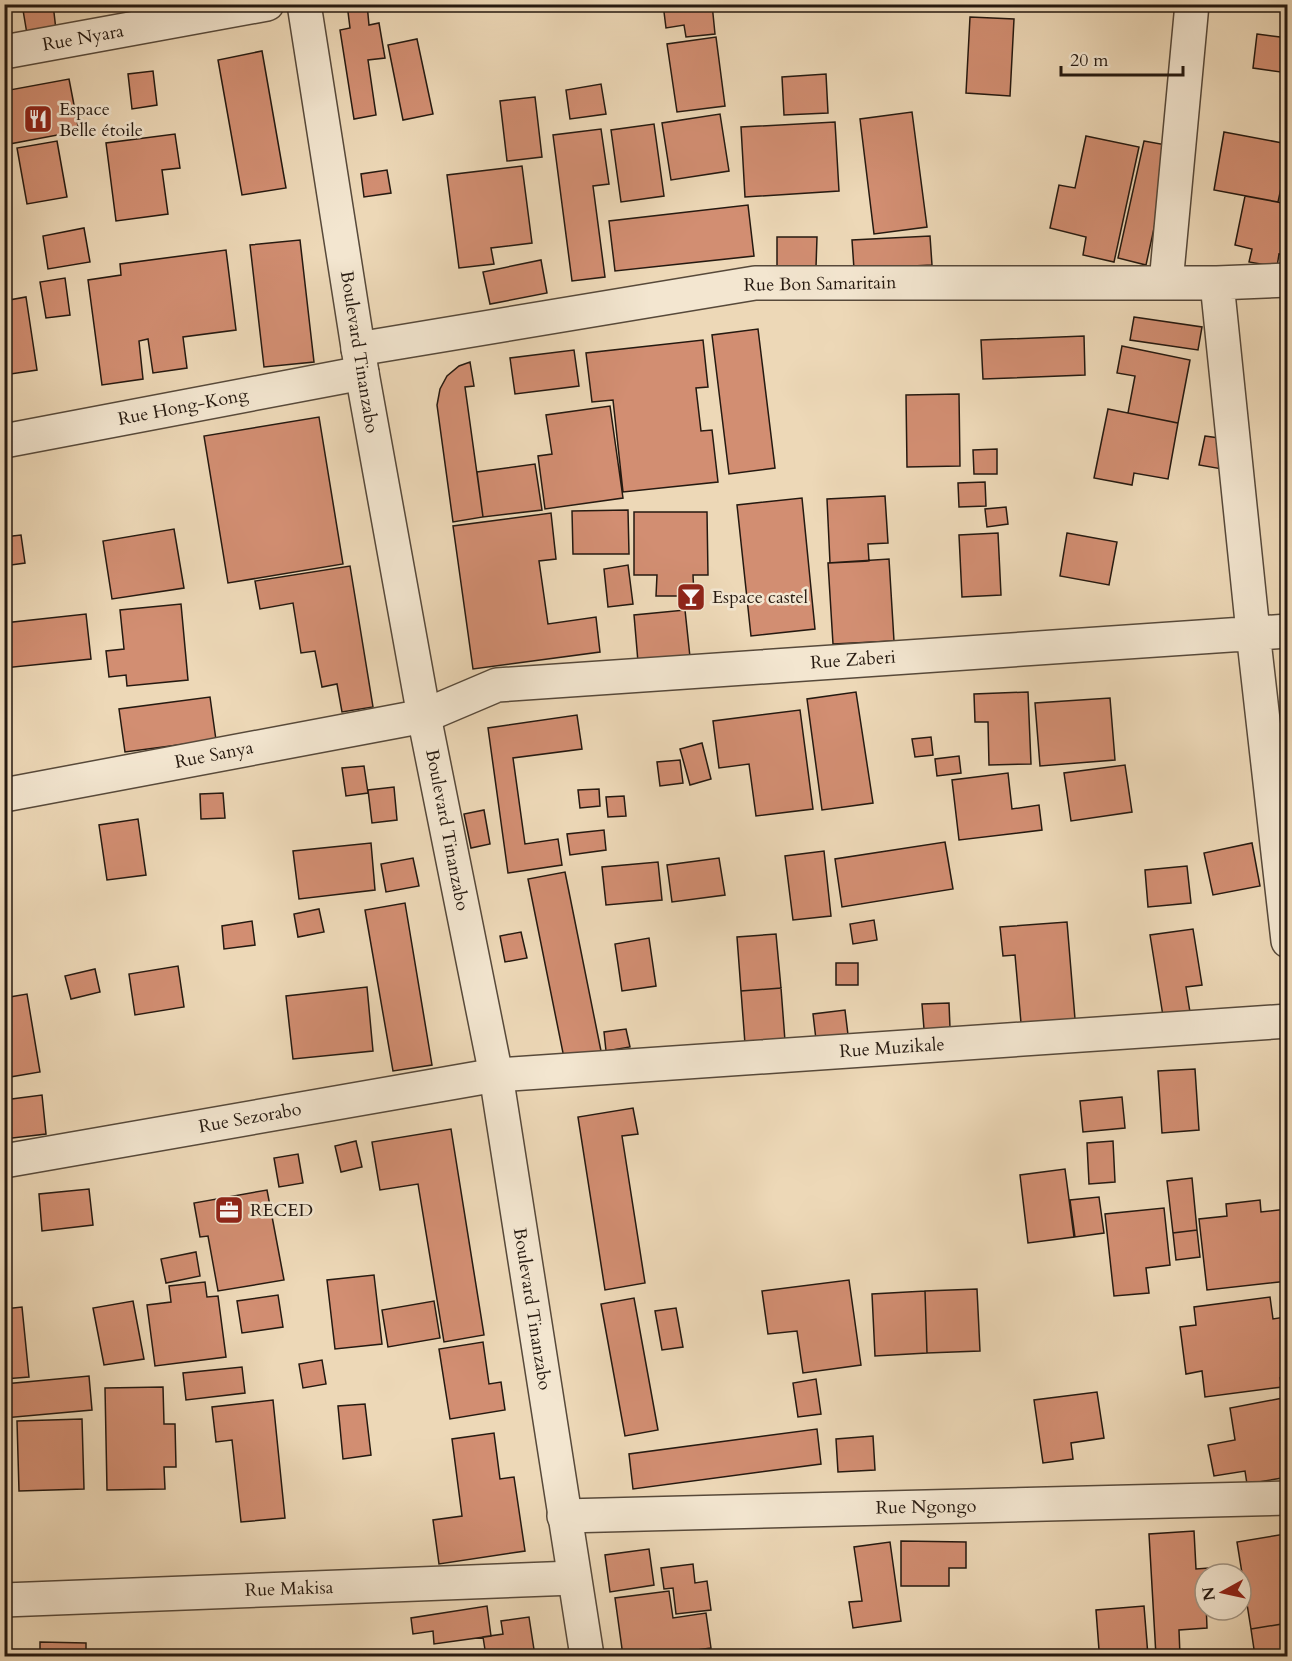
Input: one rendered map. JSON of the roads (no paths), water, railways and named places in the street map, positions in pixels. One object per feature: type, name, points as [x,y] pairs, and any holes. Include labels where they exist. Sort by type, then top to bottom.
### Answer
[{"type":"street","name":"Rue Nyara","points":[[4,52],[267,4]]},
{"type":"street","name":"Boulevard Tinanzabo","points":[[304,4],[360,361],[424,716],[496,1074],[587,1656]]},
{"type":"street","points":[[1166,283],[1192,4]]},
{"type":"street","name":"Rue Bon Samaritain","points":[[360,361],[755,283],[1217,283],[1287,280]]},
{"type":"street","points":[[1217,283],[1287,941]]},
{"type":"street","name":"Rue Hong-Kong","points":[[4,441],[360,361]]},
{"type":"street","name":"Rue Zaberi","points":[[424,716],[497,685],[1287,631]]},
{"type":"street","name":"Rue Sanya","points":[[4,795],[424,716]]},
{"type":"street","name":"Rue Muzikale","points":[[496,1074],[1287,1021]]},
{"type":"street","name":"Rue Sezorabo","points":[[4,1161],[496,1074]]},
{"type":"street","name":"Rue Ngongo","points":[[564,1516],[1287,1498]]},
{"type":"street","name":"Rue Makisa","points":[[4,1600],[574,1578]]},
{"type":"place","name":"Espace Belle étoile","points":[[38,119]]},
{"type":"place","name":"Espace castel","points":[[691,597]]},
{"type":"place","name":"RECED","points":[[229,1210]]}]
